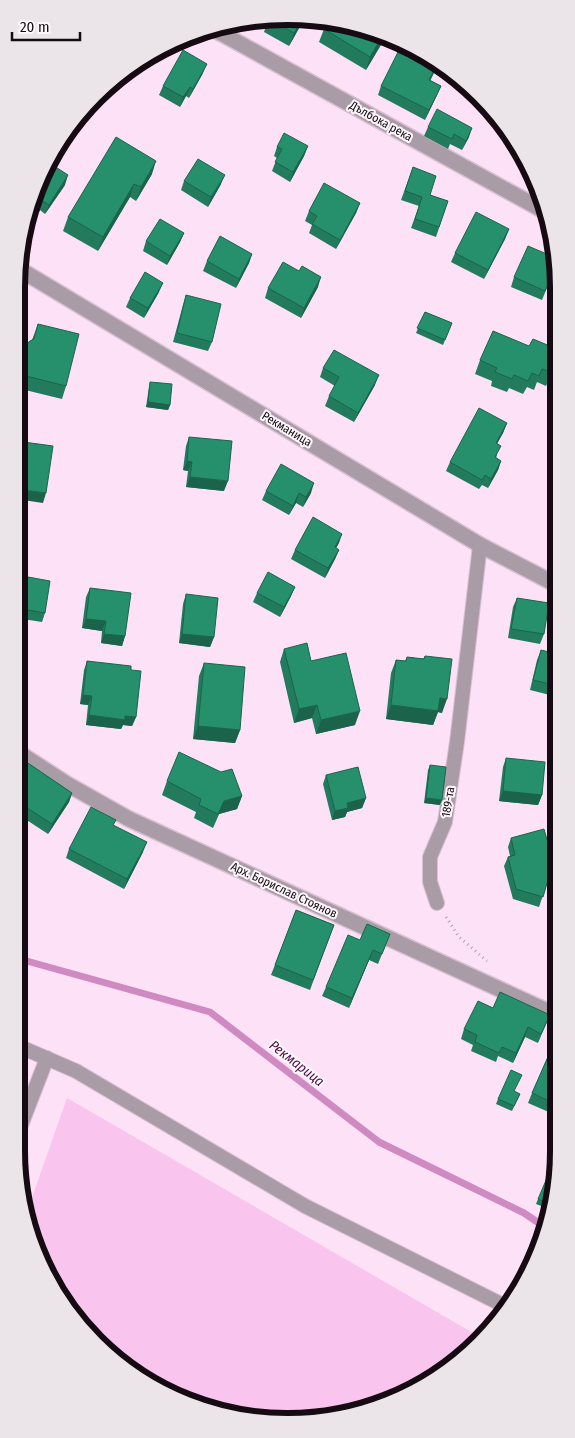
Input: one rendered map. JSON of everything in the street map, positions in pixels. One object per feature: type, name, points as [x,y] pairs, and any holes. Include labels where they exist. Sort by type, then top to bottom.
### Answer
[{"type":"street","name":"Дълбока река","points":[[222,34],[537,207]]},
{"type":"street","name":"Рекманица","points":[[26,273],[480,545],[550,581]]},
{"type":"street","name":"Арх. Борислав Стоянов","points":[[25,758],[67,784],[130,819],[550,1012]]},
{"type":"lane","name":"189-та","points":[[437,903],[430,882],[430,857],[445,822],[458,742],[480,545]]},
{"type":"lane","points":[[25,1049],[76,1071],[305,1206],[500,1304]]},
{"type":"lane","points":[[25,1115],[47,1058]]},
{"type":"path","points":[[437,903],[459,937],[488,962]]},
{"type":"shaded area","points":[[67,1098],[475,1334],[447,1359],[419,1378],[372,1399],[339,1408],[288,1413],[253,1411],[203,1399],[171,1386],[142,1369],[114,1348],[90,1324],[69,1296],[52,1267],[39,1235],[30,1203]]},
{"type":"building","points":[[281,25],[298,26],[294,33]]},
{"type":"building","points":[[325,27],[339,30],[379,42],[370,57],[324,29]]},
{"type":"building","points":[[183,50],[207,64],[193,89],[190,87],[183,97],[163,86]]},
{"type":"building","points":[[398,52],[404,55],[405,53],[434,70],[429,80],[441,86],[429,110],[381,86]]},
{"type":"building","points":[[437,109],[472,128],[466,141],[454,134],[452,139],[428,127]]},
{"type":"building","points":[[284,133],[308,146],[293,172],[275,162],[282,149],[277,147]]},
{"type":"building","points":[[116,137],[156,161],[141,187],[134,184],[103,237],[68,217]]},
{"type":"building","points":[[198,159],[225,175],[211,197],[184,181]]},
{"type":"building","points":[[55,166],[68,175],[49,205],[43,201],[37,211]]},
{"type":"building","points":[[413,167],[436,176],[430,195],[448,201],[439,227],[415,219],[422,197],[405,191]]},
{"type":"building","points":[[324,183],[360,203],[340,240],[312,224],[317,216],[309,211]]},
{"type":"building","points":[[476,212],[509,229],[488,270],[455,253]]},
{"type":"building","points":[[160,219],[184,233],[170,256],[146,241]]},
{"type":"building","points":[[220,236],[252,254],[239,279],[207,261]]},
{"type":"building","points":[[528,246],[548,255],[550,280],[545,291],[514,277]]},
{"type":"building","points":[[283,262],[299,271],[302,266],[321,277],[304,308],[268,288]]},
{"type":"building","points":[[145,272],[163,283],[148,308],[130,298]]},
{"type":"building","points":[[186,295],[221,304],[212,342],[177,333]]},
{"type":"building","points":[[425,312],[452,323],[445,340],[417,328]]},
{"type":"building","points":[[38,324],[79,334],[66,386],[25,375],[25,345],[34,339]]},
{"type":"building","points":[[493,331],[529,346],[533,339],[550,346],[550,372],[542,369],[539,376],[532,373],[528,381],[514,375],[512,379],[495,372],[497,368],[480,360]]},
{"type":"building","points":[[334,350],[379,375],[358,413],[329,396],[339,377],[323,368]]},
{"type":"building","points":[[150,382],[172,384],[170,405],[148,402]]},
{"type":"building","points":[[479,408],[507,423],[496,443],[501,446],[495,457],[501,461],[491,479],[485,475],[482,480],[450,462]]},
{"type":"building","points":[[189,437],[232,441],[228,481],[190,477],[192,462],[187,461]]},
{"type":"building","points":[[25,442],[53,446],[46,493],[25,490]]},
{"type":"building","points":[[281,464],[314,483],[306,497],[299,493],[293,506],[266,491]]},
{"type":"building","points":[[313,517],[342,534],[335,547],[339,550],[328,568],[295,550]]},
{"type":"building","points":[[268,572],[295,587],[284,607],[257,593]]},
{"type":"building","points":[[25,576],[50,581],[45,613],[25,610]]},
{"type":"building","points":[[90,588],[131,593],[125,636],[104,634],[106,621],[86,619]]},
{"type":"building","points":[[186,594],[218,598],[214,637],[182,634]]},
{"type":"building","points":[[517,598],[549,603],[544,634],[511,629]]},
{"type":"building","points":[[307,643],[311,661],[346,653],[360,711],[321,720],[317,705],[299,709],[284,649]]},
{"type":"building","points":[[541,650],[550,652],[550,684],[533,680]]},
{"type":"building","points":[[425,656],[452,659],[447,699],[440,698],[438,711],[391,705],[396,660],[406,661],[407,657],[424,659]]},
{"type":"building","points":[[87,661],[131,666],[131,670],[141,671],[136,717],[125,716],[125,720],[89,715],[92,696],[83,695]]},
{"type":"building","points":[[204,663],[245,667],[240,730],[198,726]]},
{"type":"building","points":[[179,752],[221,772],[232,769],[242,796],[224,801],[218,814],[199,805],[201,799],[167,781]]},
{"type":"building","points":[[506,758],[545,762],[542,795],[503,791]]},
{"type":"building","points":[[25,761],[72,793],[52,824],[25,807]]},
{"type":"building","points":[[430,765],[446,767],[442,800],[426,798]]},
{"type":"building","points":[[358,767],[366,798],[347,803],[348,808],[335,811],[326,775]]},
{"type":"building","points":[[91,807],[116,820],[113,825],[147,842],[127,879],[69,849]]},
{"type":"building","points":[[544,829],[550,850],[550,873],[543,897],[516,889],[508,857],[515,855],[511,838]]},
{"type":"building","points":[[296,910],[334,925],[313,980],[275,965]]},
{"type":"building","points":[[367,924],[390,934],[382,954],[373,950],[352,998],[326,987],[348,935],[360,940]]},
{"type":"building","points":[[500,992],[550,1015],[541,1034],[528,1027],[516,1053],[502,1047],[499,1053],[475,1042],[477,1035],[464,1029],[478,1001],[493,1008]]},
{"type":"building","points":[[550,1052],[550,1102],[532,1093]]},
{"type":"building","points":[[511,1070],[522,1075],[514,1091],[520,1094],[514,1106],[498,1099]]},
{"type":"building","points":[[547,1178],[548,1179],[545,1202],[538,1199]]},
{"type":"waterway","name":"Рекмарица","points":[[25,961],[210,1012],[379,1142],[524,1213],[539,1223]]}]
